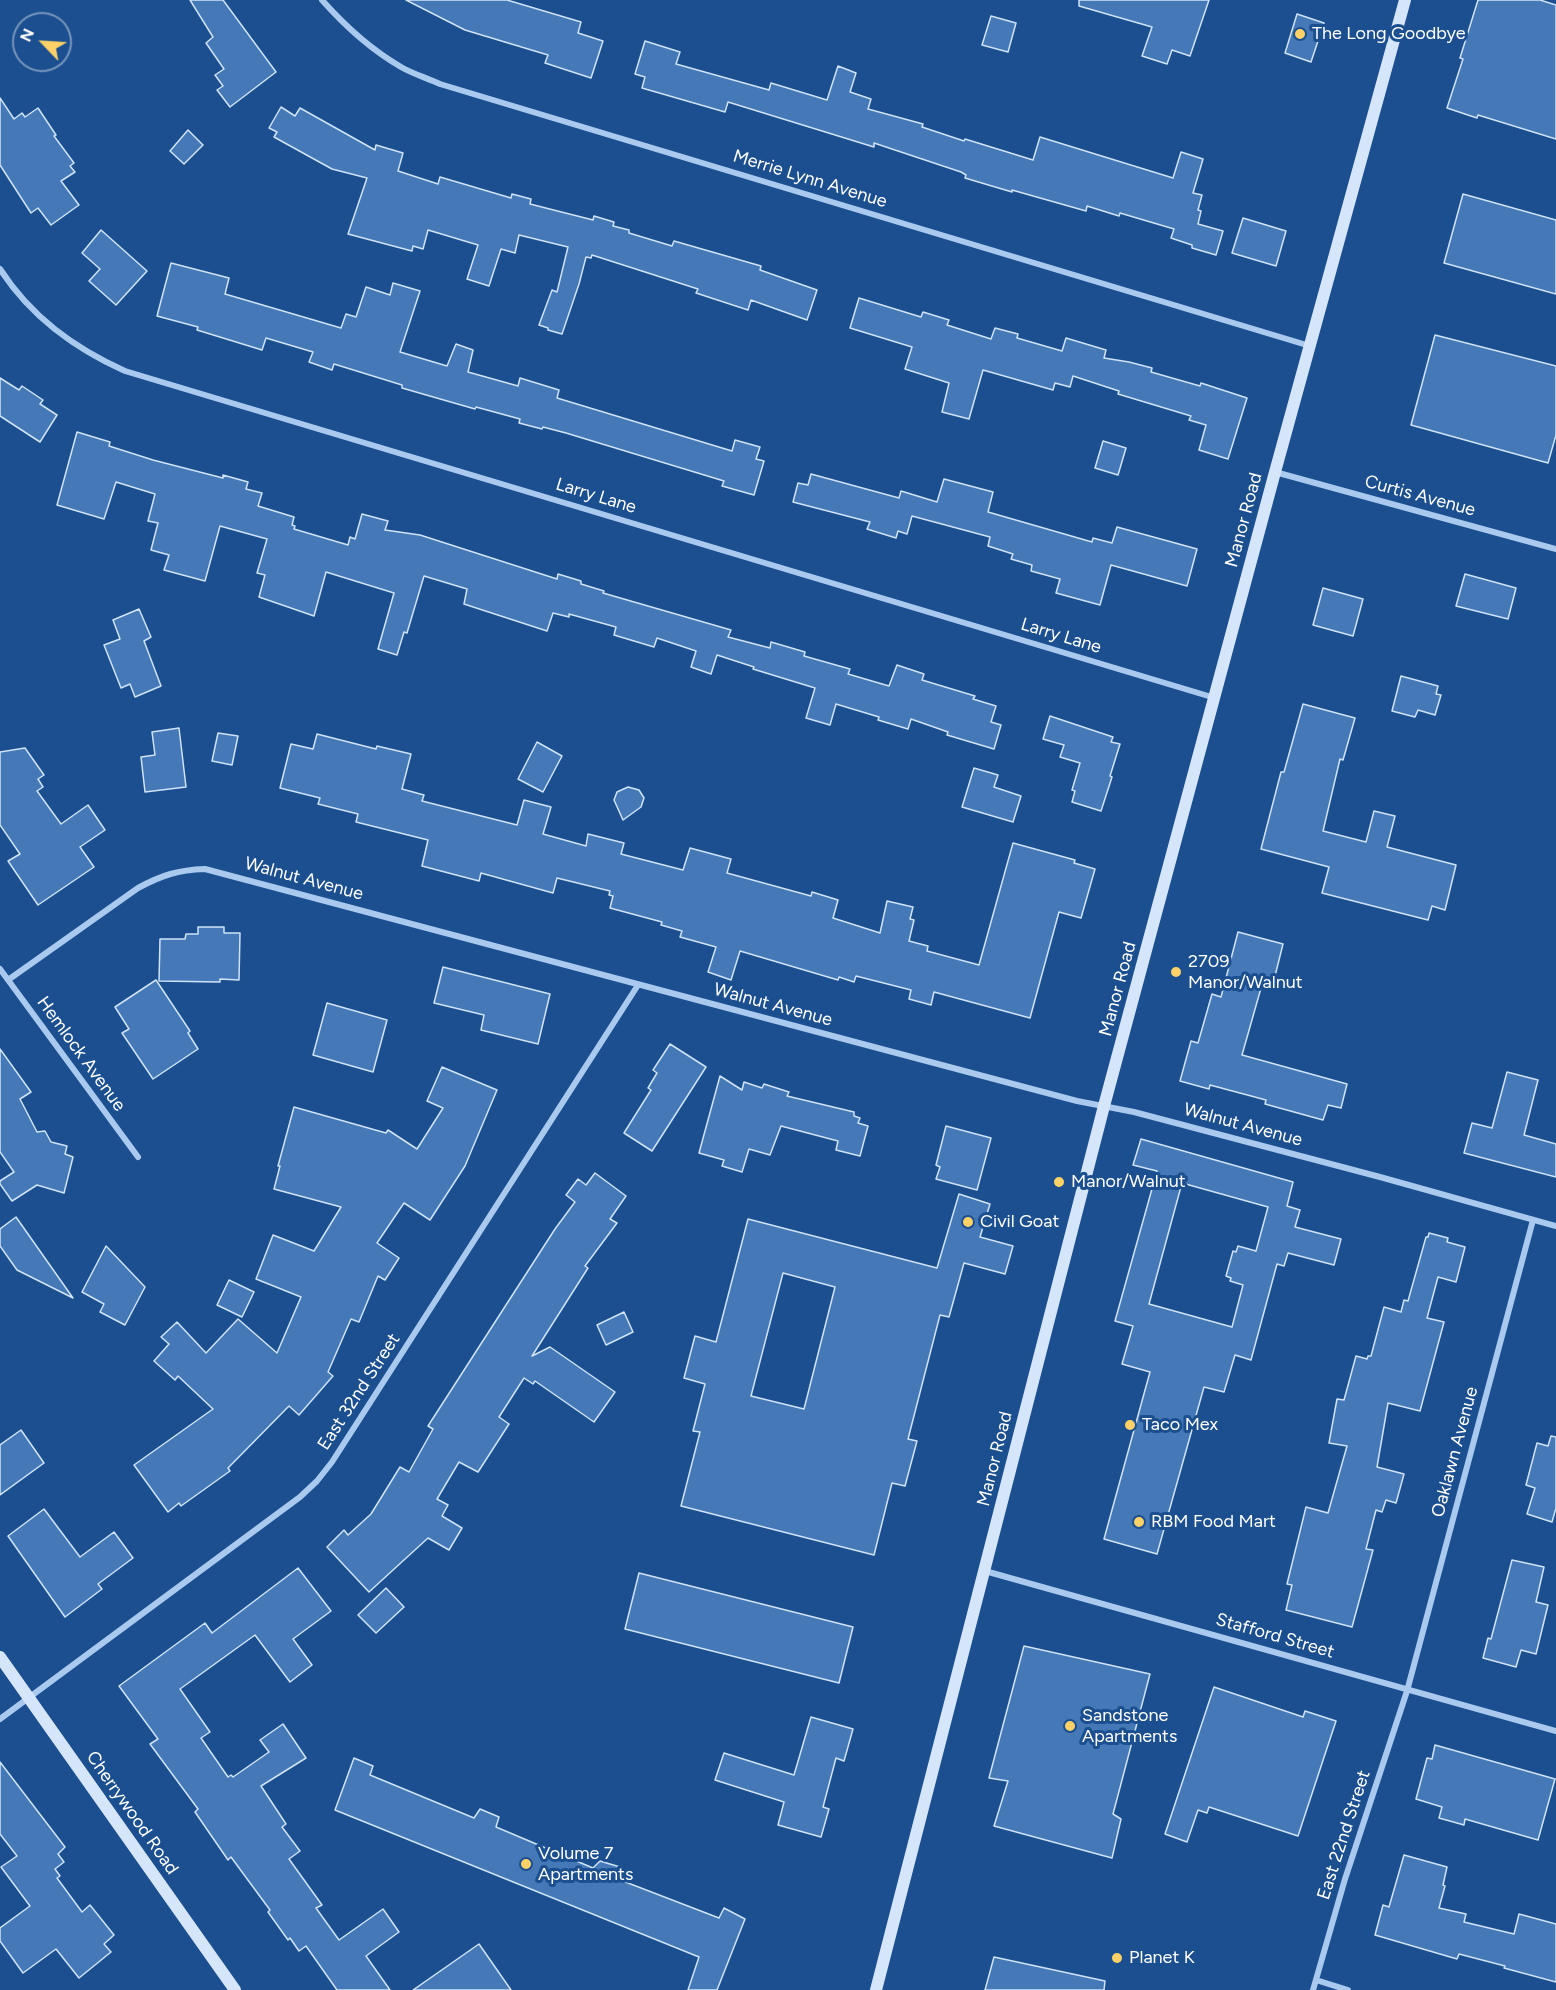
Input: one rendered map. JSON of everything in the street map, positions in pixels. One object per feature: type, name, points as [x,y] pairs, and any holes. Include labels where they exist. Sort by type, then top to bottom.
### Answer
[{"type":"main road","name":"Manor Road","points":[[876,1990],[1104,1106],[1405,0]]},
{"type":"main road","name":"Cherrywood Road","points":[[0,1657],[235,1990]]},
{"type":"street","name":"Merrie Lynn Avenue","points":[[322,0],[345,24],[402,68],[440,84],[1311,346]]},
{"type":"street","name":"Larry Lane","points":[[0,269],[10,285],[34,313],[62,336],[92,356],[125,371],[1215,698]]},
{"type":"street","name":"Curtis Avenue","points":[[1275,472],[1556,549]]},
{"type":"street","name":"Walnut Avenue","points":[[8,980],[138,888],[159,877],[181,870],[205,869],[1067,1099],[1134,1112],[1369,1174],[1556,1226]]},
{"type":"street","name":"Hemlock Avenue","points":[[0,969],[138,1157]]},
{"type":"street","name":"East 32nd Street","points":[[0,1719],[300,1497],[317,1481],[332,1462],[638,985]]},
{"type":"street","name":"Oaklawn Avenue","points":[[1407,1690],[1533,1220]]},
{"type":"street","name":"Stafford Street","points":[[985,1571],[1556,1731]]},
{"type":"street","name":"East 22nd Street","points":[[1313,1990],[1345,1879],[1407,1690]]},
{"type":"street","points":[[1316,1980],[1348,1990]]},
{"type":"building","points":[[190,0],[223,0],[276,72],[230,107],[217,90],[223,86],[215,75],[224,69],[206,43],[213,37]]},
{"type":"building","points":[[406,0],[507,0],[581,22],[578,33],[603,41],[591,78],[545,63],[548,55],[465,30]]},
{"type":"building","points":[[1079,0],[1209,0],[1190,56],[1172,50],[1167,64],[1142,56],[1152,27],[1079,6]]},
{"type":"building","points":[[1478,0],[1540,0],[1556,5],[1556,139],[1447,108],[1463,59],[1460,58]]},
{"type":"building","points":[[1297,14],[1324,23],[1311,62],[1285,53]]},
{"type":"building","points":[[991,16],[1016,23],[1008,52],[982,45]]},
{"type":"building","points":[[645,41],[680,52],[676,64],[769,90],[771,83],[827,100],[838,66],[856,73],[850,92],[871,99],[868,109],[923,124],[922,127],[964,141],[965,139],[1033,160],[1040,137],[1173,178],[1181,152],[1203,159],[1193,193],[1202,195],[1198,210],[1201,211],[1198,224],[1223,231],[1216,255],[1192,248],[1192,245],[1171,238],[1174,229],[1120,213],[1119,216],[1087,206],[1086,211],[1012,190],[1012,192],[965,178],[966,175],[961,172],[874,143],[874,147],[728,102],[725,112],[642,88],[645,77],[635,74]]},
{"type":"building","points":[[0,98],[14,119],[22,113],[25,117],[38,108],[56,135],[54,136],[74,163],[70,166],[75,172],[61,181],[79,205],[51,225],[38,208],[31,213],[0,165]]},
{"type":"building","points":[[281,107],[295,116],[300,108],[375,150],[376,145],[403,153],[398,171],[438,184],[440,177],[511,198],[512,194],[531,199],[530,204],[593,220],[594,216],[614,222],[613,226],[629,230],[629,233],[672,246],[674,241],[761,266],[760,270],[817,290],[807,320],[751,300],[748,310],[696,293],[698,289],[592,255],[591,258],[586,257],[562,334],[548,330],[539,325],[552,290],[557,292],[568,247],[519,235],[515,253],[501,249],[489,286],[467,279],[478,245],[428,230],[423,249],[413,246],[412,251],[348,234],[367,178],[332,169],[274,137],[277,132],[269,128]]},
{"type":"building","points":[[188,130],[203,145],[184,164],[170,151]]},
{"type":"building","points":[[1463,194],[1556,220],[1556,294],[1444,263]]},
{"type":"building","points":[[1243,218],[1286,231],[1276,266],[1232,253]]},
{"type":"building","points":[[101,230],[147,271],[116,305],[89,281],[100,269],[82,253]]},
{"type":"building","points":[[171,263],[229,278],[225,294],[341,328],[346,314],[356,317],[366,287],[390,295],[393,283],[420,291],[400,352],[447,366],[456,344],[473,350],[468,372],[518,386],[520,378],[559,390],[557,398],[732,451],[735,440],[760,447],[756,459],[764,461],[754,495],[722,486],[724,481],[566,433],[519,423],[520,419],[402,388],[402,385],[334,364],[332,370],[309,362],[313,352],[266,338],[262,350],[197,330],[198,327],[157,316]]},
{"type":"building","points":[[859,298],[921,317],[923,312],[949,320],[947,325],[991,339],[995,328],[1018,334],[1017,338],[1062,351],[1066,338],[1106,350],[1104,358],[1152,368],[1151,372],[1200,386],[1201,383],[1247,398],[1228,459],[1199,450],[1206,425],[1189,420],[1191,416],[1118,394],[1119,391],[1073,376],[1070,387],[1055,383],[1053,390],[983,370],[969,419],[942,412],[949,383],[905,369],[912,347],[850,328]]},
{"type":"building","points":[[1435,335],[1556,366],[1556,435],[1548,463],[1411,425]]},
{"type":"building","points":[[0,378],[19,390],[22,386],[43,400],[40,404],[57,415],[40,442],[0,416]]},
{"type":"building","points":[[77,432],[110,442],[109,446],[153,460],[248,482],[246,489],[262,493],[258,506],[294,517],[292,525],[295,526],[294,529],[348,545],[350,537],[355,539],[362,514],[388,521],[385,530],[420,535],[557,579],[558,574],[581,581],[581,584],[604,591],[603,593],[731,630],[728,637],[770,648],[771,642],[805,652],[804,656],[850,669],[848,674],[889,686],[897,665],[924,674],[922,680],[975,696],[973,699],[996,706],[991,722],[1001,725],[994,749],[947,735],[948,732],[911,719],[908,729],[878,720],[879,717],[836,704],[830,725],[806,718],[815,688],[717,655],[711,674],[691,667],[696,651],[657,638],[654,647],[614,635],[616,627],[569,614],[569,617],[553,613],[547,631],[464,604],[467,589],[424,576],[407,633],[404,632],[397,655],[378,649],[394,593],[326,572],[314,616],[259,597],[265,575],[257,573],[267,539],[220,526],[205,581],[164,570],[169,555],[151,550],[158,523],[148,521],[155,494],[116,482],[104,519],[57,505]]},
{"type":"building","points":[[1103,441],[1126,448],[1118,475],[1095,468]]},
{"type":"building","points":[[811,474],[899,498],[901,491],[937,502],[944,479],[993,492],[988,512],[1092,542],[1093,538],[1112,543],[1117,527],[1197,549],[1187,586],[1111,565],[1100,605],[1056,593],[1060,579],[1031,571],[1032,565],[1011,559],[1013,554],[988,546],[990,537],[912,516],[907,534],[898,531],[896,538],[867,529],[870,522],[793,502],[798,483],[808,485]]},
{"type":"building","points":[[1465,574],[1516,588],[1508,619],[1456,606]]},
{"type":"building","points":[[1323,588],[1363,599],[1353,636],[1313,625]]},
{"type":"building","points":[[139,609],[151,637],[144,641],[161,686],[135,697],[130,684],[121,688],[104,645],[120,639],[113,620]]},
{"type":"building","points":[[1401,676],[1438,686],[1436,694],[1441,695],[1435,715],[1418,710],[1415,717],[1392,711]]},
{"type":"building","points":[[1303,704],[1355,718],[1343,760],[1340,759],[1323,831],[1366,842],[1374,811],[1395,816],[1387,847],[1456,865],[1445,910],[1432,906],[1428,920],[1322,893],[1329,867],[1261,849],[1281,772],[1284,772]]},
{"type":"building","points":[[1050,716],[1113,737],[1111,742],[1120,744],[1101,811],[1072,802],[1075,791],[1072,790],[1080,763],[1060,757],[1064,745],[1043,739]]},
{"type":"building","points":[[179,728],[186,787],[145,792],[141,757],[155,755],[152,732]]},
{"type":"building","points":[[218,733],[238,736],[232,765],[212,761]]},
{"type":"building","points":[[317,734],[376,749],[377,746],[411,754],[402,789],[424,795],[422,801],[517,825],[524,800],[551,807],[543,834],[586,846],[588,834],[624,843],[621,854],[683,870],[690,848],[731,859],[727,873],[811,896],[812,892],[838,900],[833,918],[880,933],[887,901],[913,907],[910,919],[914,920],[909,941],[928,946],[927,951],[979,965],[1013,843],[1075,860],[1074,863],[1095,869],[1081,918],[1059,912],[1030,1018],[934,992],[931,1005],[909,999],[911,990],[856,976],[854,982],[839,977],[838,980],[740,951],[731,980],[708,972],[716,947],[680,937],[682,931],[661,925],[662,922],[610,908],[613,896],[609,895],[610,891],[557,878],[553,893],[481,873],[479,881],[422,866],[428,840],[356,822],[358,814],[318,804],[320,798],[280,788],[291,744],[313,749]]},
{"type":"building","points":[[537,742],[562,756],[543,792],[518,779]]},
{"type":"building","points":[[25,748],[44,775],[38,779],[43,787],[37,791],[61,824],[88,805],[105,830],[80,847],[94,867],[38,905],[8,861],[20,854],[0,825],[0,752]]},
{"type":"building","points":[[974,768],[998,775],[994,787],[1021,796],[1013,822],[962,807]]},
{"type":"building","points":[[628,787],[639,790],[644,798],[641,807],[623,820],[614,800],[617,792]]},
{"type":"building","points":[[198,927],[224,927],[224,933],[240,933],[239,980],[159,981],[160,939],[185,939],[186,934],[198,934]]},
{"type":"building","points":[[1238,932],[1283,944],[1273,984],[1263,981],[1242,1055],[1347,1084],[1341,1108],[1328,1105],[1323,1120],[1265,1104],[1266,1100],[1210,1085],[1209,1089],[1180,1081],[1191,1041],[1198,1043],[1212,994],[1221,997]]},
{"type":"building","points":[[443,967],[550,994],[538,1044],[481,1030],[484,1015],[434,1003]]},
{"type":"building","points":[[156,980],[190,1031],[188,1033],[198,1049],[153,1079],[122,1033],[129,1029],[115,1007]]},
{"type":"building","points":[[327,1003],[387,1020],[373,1072],[313,1055]]},
{"type":"building","points":[[670,1044],[706,1067],[652,1151],[624,1133],[651,1090],[648,1088],[657,1073],[653,1070]]},
{"type":"building","points":[[0,1049],[31,1092],[20,1099],[37,1132],[45,1131],[51,1142],[67,1146],[65,1154],[73,1157],[64,1193],[37,1185],[12,1201],[0,1184],[0,1181],[14,1172],[0,1152]]},
{"type":"building","points":[[442,1067],[497,1090],[465,1166],[430,1220],[404,1203],[377,1243],[399,1258],[385,1280],[378,1276],[359,1322],[351,1319],[328,1372],[333,1376],[299,1415],[289,1406],[228,1468],[230,1471],[181,1506],[179,1503],[168,1512],[134,1465],[213,1409],[178,1376],[175,1380],[154,1361],[169,1344],[161,1337],[177,1322],[206,1353],[238,1319],[277,1353],[301,1297],[256,1279],[273,1235],[314,1251],[341,1207],[274,1189],[294,1107],[386,1133],[388,1130],[417,1149],[443,1108],[427,1101]]},
{"type":"building","points":[[1507,1072],[1538,1080],[1524,1135],[1556,1144],[1556,1177],[1464,1153],[1472,1123],[1492,1128]]},
{"type":"building","points":[[720,1076],[742,1090],[744,1082],[762,1088],[764,1084],[789,1092],[787,1096],[854,1112],[854,1116],[860,1118],[858,1123],[868,1126],[860,1156],[836,1150],[838,1141],[781,1126],[770,1155],[749,1149],[742,1172],[722,1166],[724,1160],[699,1153]]},
{"type":"building","points":[[946,1126],[991,1138],[977,1190],[936,1179],[940,1167],[936,1165]]},
{"type":"building","points":[[1141,1139],[1293,1182],[1287,1206],[1300,1210],[1295,1227],[1341,1239],[1334,1265],[1288,1253],[1284,1266],[1277,1264],[1251,1360],[1235,1355],[1224,1392],[1204,1387],[1157,1554],[1104,1539],[1150,1372],[1122,1364],[1133,1326],[1115,1321],[1157,1171],[1133,1165]],"holes":[[[1182,1183],[1268,1207],[1256,1251],[1238,1246],[1236,1252],[1233,1251],[1226,1276],[1231,1278],[1230,1281],[1243,1285],[1232,1327],[1149,1304]]]},
{"type":"building","points":[[595,1173],[626,1196],[610,1219],[617,1223],[585,1266],[588,1268],[532,1356],[550,1347],[615,1392],[594,1422],[535,1381],[533,1384],[524,1378],[499,1417],[509,1424],[478,1472],[459,1462],[437,1499],[448,1505],[442,1516],[462,1528],[449,1550],[428,1538],[369,1592],[327,1547],[344,1530],[348,1535],[371,1514],[400,1467],[409,1472],[433,1429],[428,1426],[555,1229],[575,1202],[566,1195],[578,1179],[586,1185]]},
{"type":"building","points":[[959,1194],[990,1204],[980,1237],[1013,1246],[1005,1274],[964,1263],[949,1317],[940,1315],[908,1439],[917,1441],[905,1486],[892,1483],[874,1555],[681,1506],[700,1432],[693,1431],[705,1384],[684,1378],[695,1336],[716,1342],[748,1219],[937,1268]],"holes":[[[783,1273],[835,1287],[804,1409],[751,1396]]]},
{"type":"building","points":[[16,1217],[73,1298],[17,1270],[0,1246],[0,1229]]},
{"type":"building","points":[[1429,1233],[1448,1238],[1447,1242],[1465,1247],[1456,1282],[1438,1277],[1427,1318],[1444,1322],[1420,1411],[1388,1403],[1377,1467],[1404,1474],[1396,1503],[1386,1500],[1382,1512],[1376,1510],[1366,1549],[1373,1550],[1352,1627],[1286,1610],[1292,1585],[1287,1584],[1306,1507],[1328,1513],[1347,1446],[1329,1443],[1337,1399],[1344,1400],[1356,1356],[1367,1359],[1371,1356],[1384,1307],[1401,1312],[1404,1300],[1408,1301]]},
{"type":"building","points":[[106,1246],[145,1287],[125,1325],[100,1312],[104,1304],[82,1292]]},
{"type":"building","points":[[229,1280],[254,1292],[242,1317],[217,1305]]},
{"type":"building","points":[[624,1312],[633,1332],[606,1345],[597,1325]]},
{"type":"building","points":[[21,1430],[44,1463],[0,1495],[0,1445]]},
{"type":"building","points":[[1551,1436],[1556,1437],[1556,1508],[1552,1522],[1527,1514],[1535,1488],[1526,1485],[1537,1443],[1548,1446]]},
{"type":"building","points":[[44,1509],[80,1557],[114,1532],[133,1558],[98,1584],[102,1589],[65,1617],[8,1536]]},
{"type":"building","points":[[1512,1560],[1544,1567],[1536,1602],[1548,1605],[1536,1654],[1521,1650],[1516,1667],[1483,1658],[1488,1638],[1491,1639]]},
{"type":"building","points":[[298,1568],[331,1611],[293,1639],[312,1665],[290,1682],[255,1635],[180,1689],[210,1732],[201,1738],[228,1777],[231,1775],[233,1777],[269,1752],[260,1740],[283,1724],[306,1758],[261,1786],[286,1824],[282,1827],[300,1851],[289,1859],[322,1905],[316,1908],[339,1940],[383,1909],[399,1932],[366,1956],[390,1990],[337,1990],[306,1946],[299,1951],[290,1938],[288,1940],[268,1912],[270,1910],[231,1857],[228,1860],[195,1812],[198,1809],[150,1744],[158,1739],[119,1686],[205,1623],[212,1633]]},
{"type":"building","points":[[639,1573],[853,1627],[839,1683],[625,1629]]},
{"type":"building","points":[[386,1588],[404,1607],[376,1633],[358,1615]]},
{"type":"building","name":"Sandstone Apartments","points":[[1024,1646],[1150,1674],[1113,1814],[1121,1819],[1112,1858],[994,1826],[1008,1781],[989,1778]]},
{"type":"building","points":[[1214,1687],[1303,1717],[1305,1711],[1336,1721],[1298,1836],[1209,1807],[1207,1813],[1198,1810],[1187,1842],[1165,1834]]},
{"type":"building","points":[[811,1717],[853,1729],[844,1761],[836,1758],[823,1807],[829,1809],[821,1837],[778,1825],[784,1802],[715,1780],[724,1753],[794,1775]]},
{"type":"building","points":[[1435,1745],[1555,1779],[1538,1840],[1465,1819],[1464,1825],[1439,1818],[1442,1807],[1416,1799],[1427,1758],[1432,1759]]},
{"type":"building","name":"Volume 7 Apartments","points":[[354,1758],[373,1766],[370,1775],[474,1818],[480,1809],[499,1817],[496,1827],[593,1868],[600,1861],[620,1867],[615,1878],[719,1918],[724,1908],[745,1919],[717,1990],[688,1990],[699,1957],[335,1810]]},
{"type":"building","points":[[0,1762],[65,1847],[58,1854],[64,1862],[55,1869],[60,1876],[57,1878],[82,1912],[90,1905],[114,1935],[104,1944],[111,1952],[79,1978],[56,1949],[23,1973],[0,1941],[0,1928],[30,1906],[1,1867],[17,1856],[0,1834]]},
{"type":"building","points":[[1404,1855],[1447,1867],[1439,1908],[1466,1914],[1464,1922],[1514,1934],[1519,1914],[1556,1924],[1556,1982],[1459,1954],[1457,1959],[1375,1935],[1383,1905],[1389,1907]]},
{"type":"building","points":[[479,1944],[511,1990],[413,1990]]},
{"type":"building","points":[[994,1957],[1105,1981],[1104,1990],[985,1990]]},
{"type":"place","name":"The Long Goodbye","points":[[1300,34]]},
{"type":"place","name":"2709 Manor/Walnut","points":[[1176,972]]},
{"type":"place","name":"Manor/Walnut","points":[[1059,1182]]},
{"type":"place","name":"Civil Goat","points":[[968,1222]]},
{"type":"place","name":"Taco Mex","points":[[1130,1425]]},
{"type":"place","name":"RBM Food Mart","points":[[1139,1522]]},
{"type":"place","name":"Sandstone Apartments","points":[[1070,1726]]},
{"type":"place","name":"Volume 7 Apartments","points":[[526,1864]]},
{"type":"place","name":"Planet K","points":[[1117,1958]]}]
